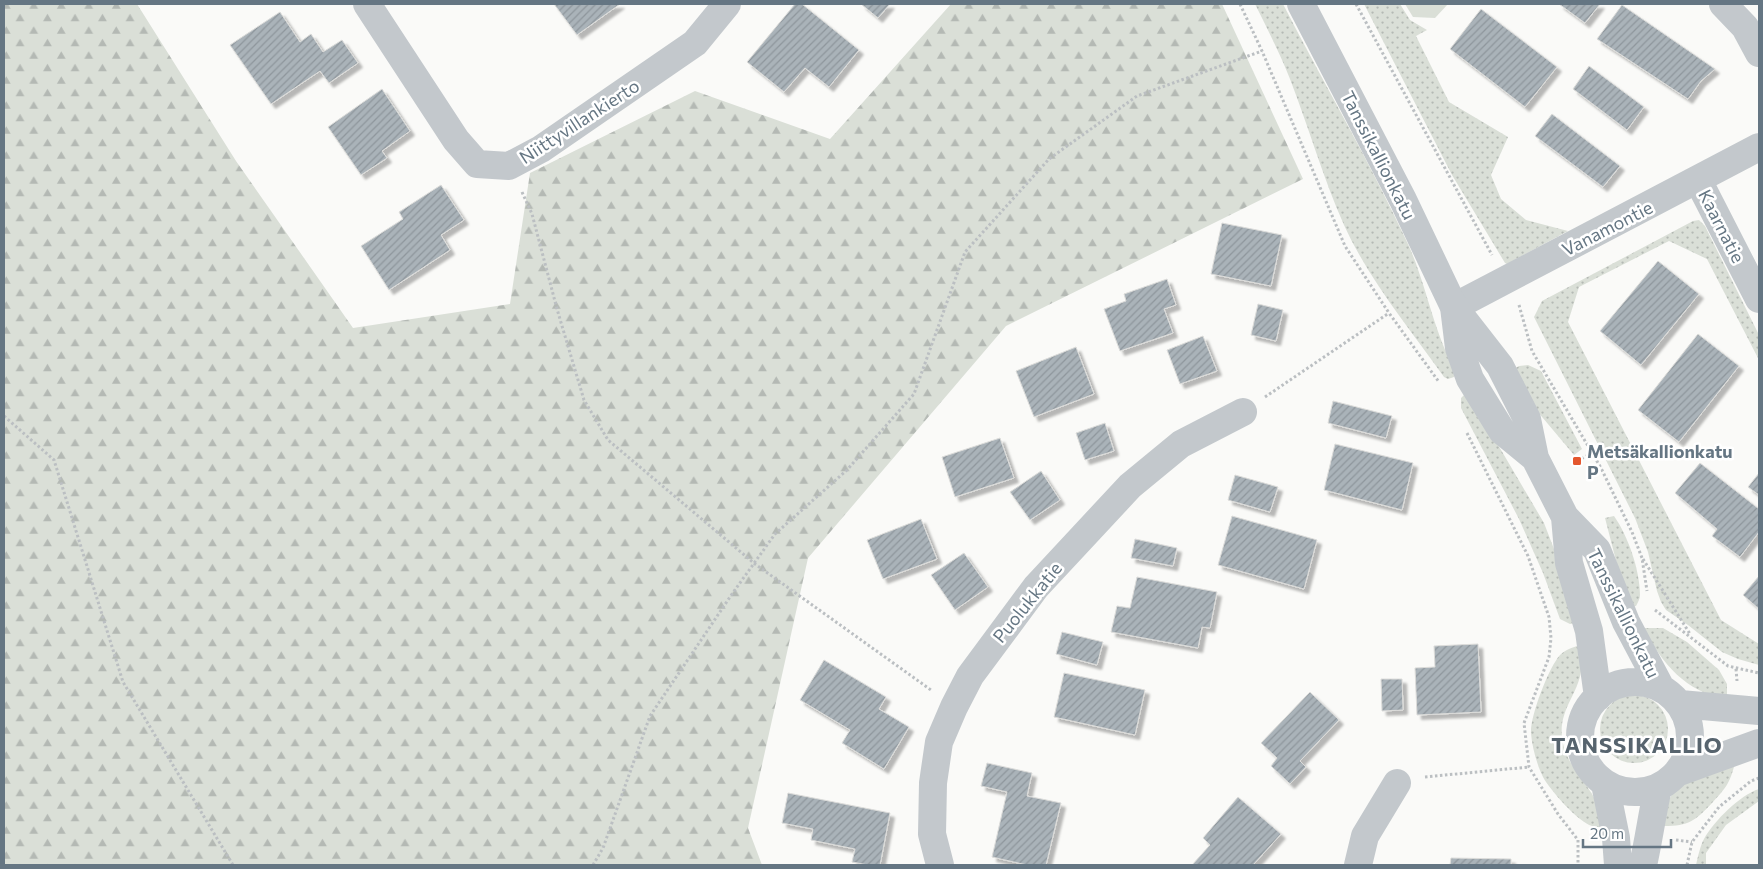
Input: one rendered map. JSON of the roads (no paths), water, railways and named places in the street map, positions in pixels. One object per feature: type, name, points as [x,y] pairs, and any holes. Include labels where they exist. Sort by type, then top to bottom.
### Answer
[{"type":"street","name":"Niittyvillankierto","points":[[367,4],[456,140],[477,164],[510,166],[541,149],[695,43],[727,4]]},
{"type":"street","name":"Tanssikallionkatu","points":[[1301,4],[1403,200],[1454,307],[1459,348],[1470,379],[1502,431],[1535,458],[1565,517],[1597,550],[1626,622],[1670,696]]},
{"type":"street","points":[[1723,4],[1745,27],[1759,53]]},
{"type":"street","name":"Vanamontie","points":[[1454,307],[1759,147]]},
{"type":"street","name":"Kaarnatie","points":[[1698,180],[1759,299]]},
{"type":"street","name":"Puolukkatie","points":[[940,865],[932,834],[933,783],[939,742],[970,676],[1036,587],[1130,486],[1181,444],[1243,412]]},
{"type":"street","name":"Tanssikallionkatu","points":[[1565,517],[1569,563],[1590,631],[1598,696]]},
{"type":"street","points":[[1759,711],[1670,696],[1635,682],[1614,686],[1598,696],[1586,712],[1580,734],[1583,756],[1594,774],[1605,784],[1632,793],[1645,792],[1668,780],[1759,743]]},
{"type":"street","points":[[1644,865],[1652,815],[1668,780],[1690,749],[1690,727],[1670,696]]},
{"type":"street","points":[[1358,865],[1365,836],[1397,783]]},
{"type":"street","points":[[1605,784],[1616,838],[1618,865]]},
{"type":"place","name":"Metsäkallionkatu P","points":[[1577,461]]},
{"type":"district","name":"TANSSIKALLIO","points":[[1637,744]]}]
